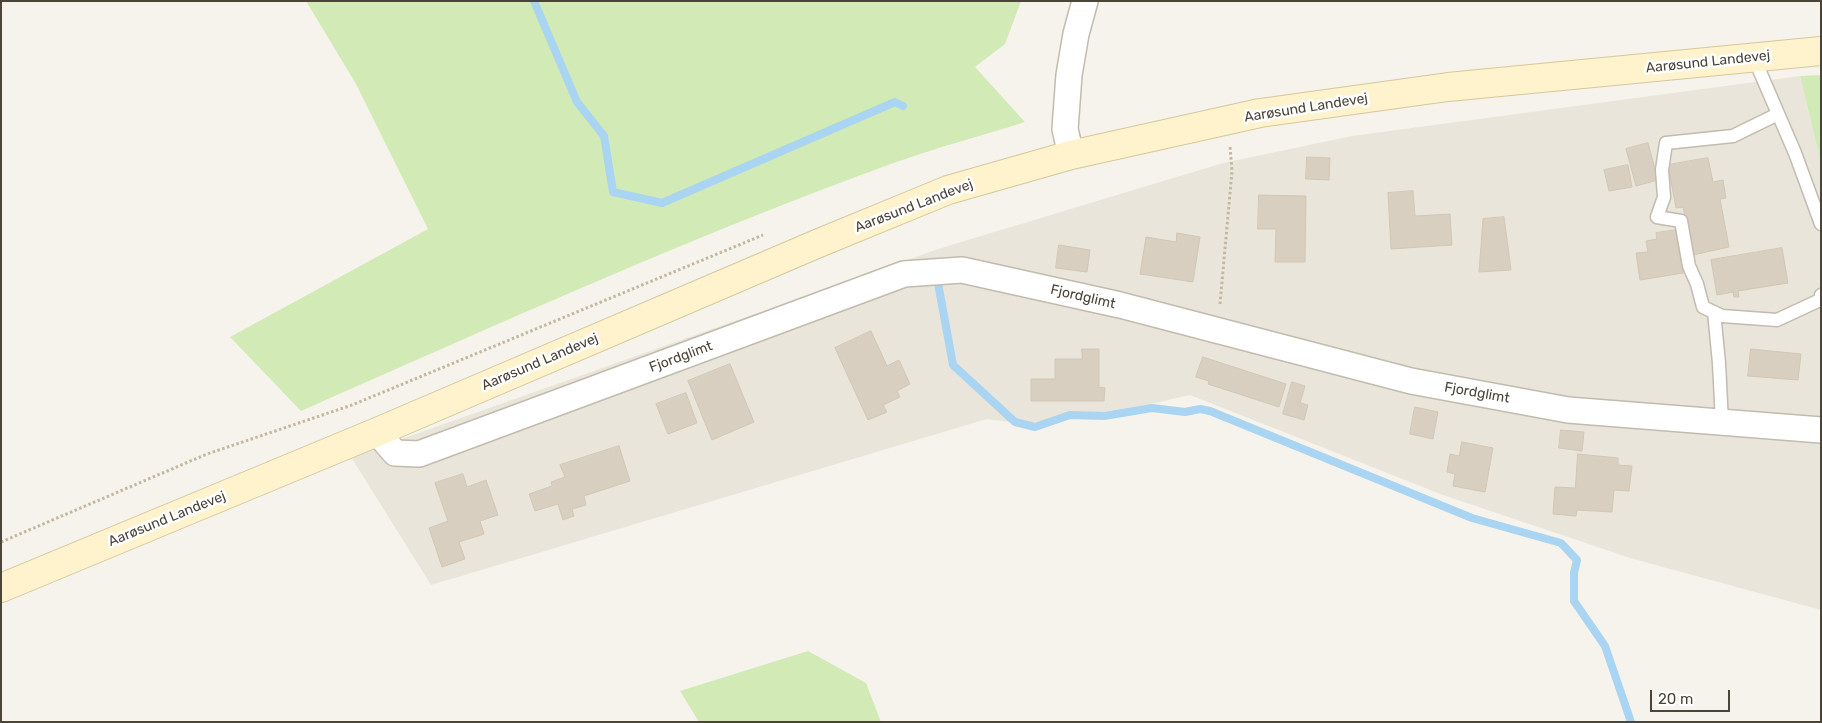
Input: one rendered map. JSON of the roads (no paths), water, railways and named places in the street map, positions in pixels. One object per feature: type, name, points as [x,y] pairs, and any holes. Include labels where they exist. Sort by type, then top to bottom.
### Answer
[{"type":"street","points":[[1071,155],[1065,129],[1069,75],[1076,34],[1085,1]]},
{"type":"street","name":"Aarøsund Landevej","points":[[1,588],[377,432],[819,243],[948,190],[1071,155],[1260,113],[1448,87],[1821,51]]},
{"type":"street","name":"Fjordglimt","points":[[377,432],[395,453],[419,454],[904,274],[962,270],[1120,305],[1411,381],[1558,408],[1821,430]]},
{"type":"lane","points":[[1754,58],[1795,152],[1821,224]]},
{"type":"lane","points":[[1778,114],[1733,136],[1666,143],[1662,170],[1664,198],[1657,217],[1681,221],[1689,266],[1697,284],[1703,307],[1722,316],[1776,320],[1820,300],[1821,294]]},
{"type":"lane","points":[[1714,312],[1722,422]]},
{"type":"waterway","points":[[534,1],[577,102],[604,136],[613,192],[662,203],[895,102],[903,106]]},
{"type":"waterway","points":[[938,283],[953,365],[1015,422],[1035,427],[1070,415],[1104,416],[1152,408],[1185,412],[1200,409],[1210,411],[1472,518],[1561,543],[1577,560],[1574,573],[1574,601],[1605,646],[1631,722]]}]
